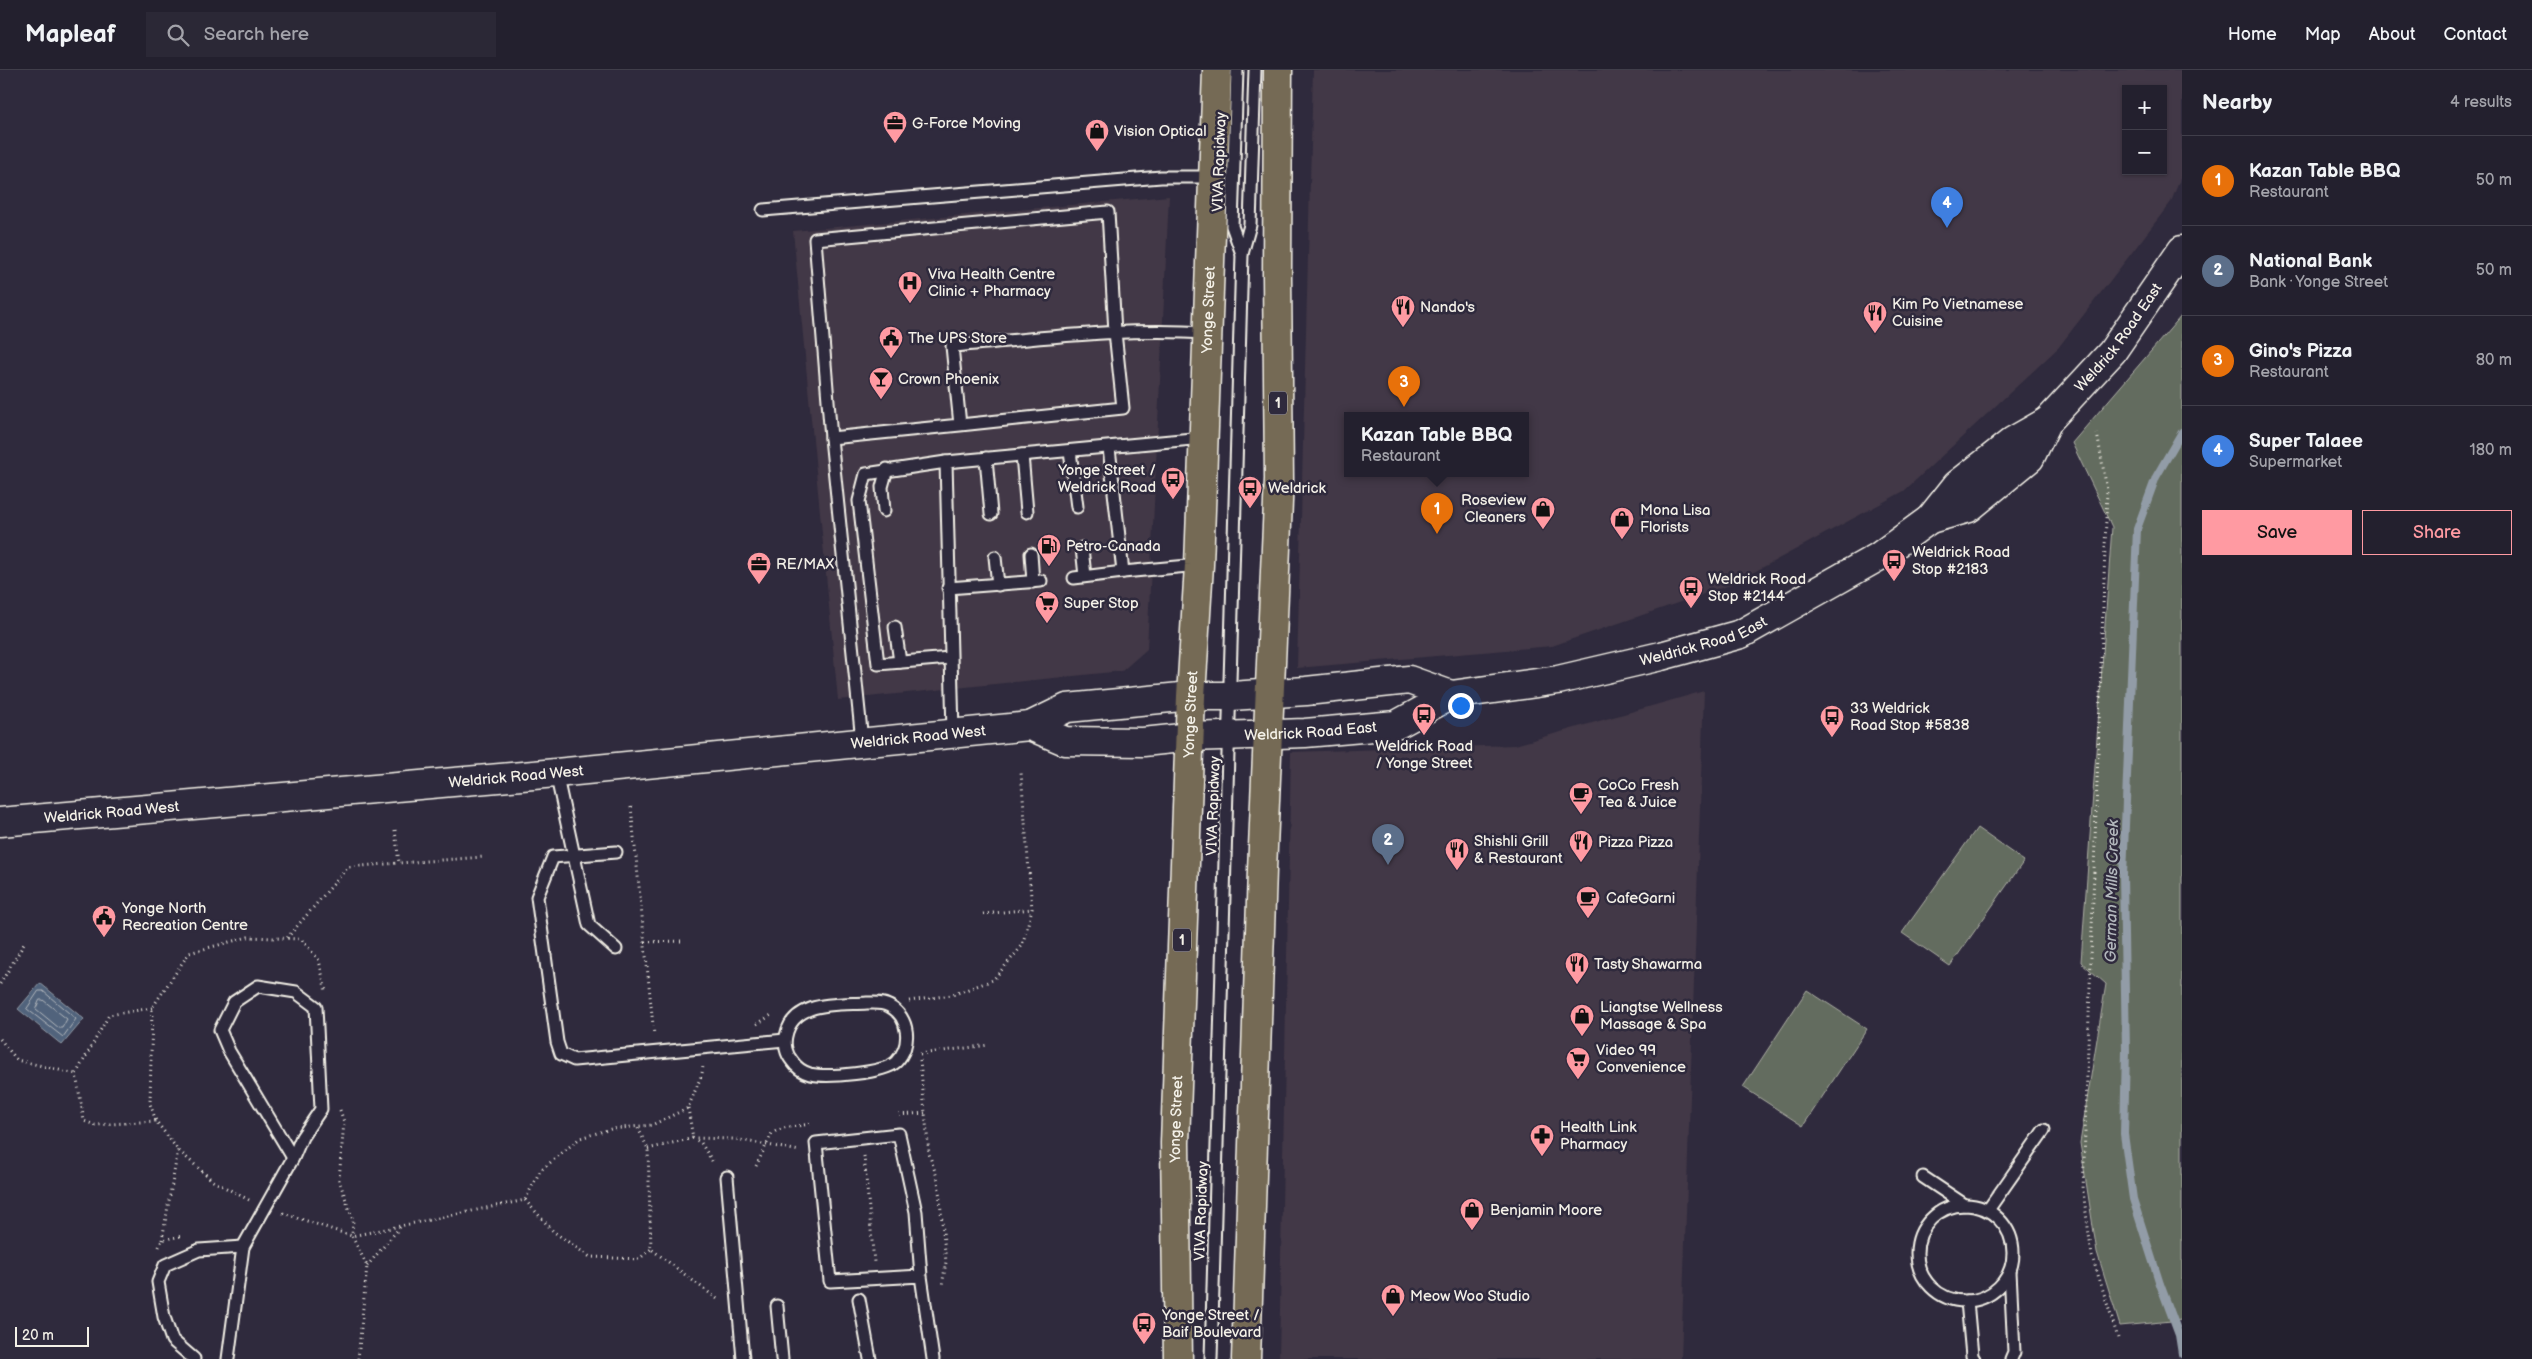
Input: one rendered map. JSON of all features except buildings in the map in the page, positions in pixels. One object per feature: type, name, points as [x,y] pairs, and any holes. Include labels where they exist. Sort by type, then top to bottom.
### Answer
[{"type":"main road","name":"Yonge Street","points":[[1178,1359],[1175,1143],[1217,70]]},
{"type":"main road","name":"1","points":[[1246,1359],[1267,735],[1279,479],[1276,276],[1278,70]]},
{"type":"street","name":"Weldrick Road East","points":[[1191,736],[1267,735],[1396,725],[1451,695],[1558,680],[1661,656],[1741,634],[1878,557],[1930,519],[1957,485],[2012,441],[2048,421],[2112,352],[2182,250]]},
{"type":"street","name":"Weldrick Road East","points":[[1191,696],[1269,694],[1409,680],[1451,695]]},
{"type":"street","name":"Weldrick Road West","points":[[0,822],[556,773],[953,732],[1030,726],[1067,708],[1191,696]]},
{"type":"street","name":"Weldrick Road West","points":[[1030,726],[1065,741],[1143,742],[1191,736]]},
{"type":"lane","name":"VIVA Rapidway","points":[[1237,70],[1232,226],[1242,254]]},
{"type":"lane","name":"VIVA Rapidway","points":[[1211,1359],[1230,736],[1242,254],[1250,225],[1255,70]]},
{"type":"lane","points":[[763,210],[1161,178],[1213,178]]},
{"type":"lane","points":[[830,438],[1123,408],[1115,332],[1108,212],[815,240],[830,438],[862,742]]},
{"type":"lane","points":[[960,425],[952,346],[1115,332],[1161,330],[1207,333]]},
{"type":"lane","points":[[950,658],[878,664],[859,500],[866,474],[887,469],[946,462],[1204,438]]},
{"type":"lane","points":[[1109,448],[1123,572]]},
{"type":"lane","points":[[1070,451],[1077,507]]},
{"type":"lane","points":[[1022,455],[1027,512]]},
{"type":"lane","points":[[986,458],[992,514]]},
{"type":"lane","points":[[946,462],[953,732]]},
{"type":"lane","points":[[884,511],[882,488],[887,469]]},
{"type":"lane","points":[[1082,548],[1079,577],[1199,565]]},
{"type":"lane","points":[[948,588],[1037,582],[1031,554]]},
{"type":"lane","points":[[995,557],[998,585]]},
{"type":"lane","points":[[895,627],[900,662]]},
{"type":"lane","points":[[556,773],[589,925],[616,949]]},
{"type":"lane","points":[[616,852],[553,857],[537,897],[556,1042],[561,1054],[574,1060],[785,1040]]},
{"type":"lane","points":[[228,1359],[243,1247],[264,1206],[293,1158],[302,1137],[320,1109],[316,1007],[296,992],[258,986],[234,1002],[220,1030],[229,1051],[293,1158]]},
{"type":"lane","points":[[878,1002],[890,1006],[898,1013],[907,1033],[902,1055],[885,1068],[820,1075],[809,1074],[791,1061],[786,1051],[787,1029],[793,1018],[802,1011],[813,1007],[878,1002]]},
{"type":"lane","points":[[1988,1210],[2044,1130]]},
{"type":"lane","points":[[921,1276],[830,1281],[816,1143],[899,1134],[916,1212],[921,1276],[933,1359]]},
{"type":"lane","points":[[727,1177],[743,1359]]},
{"type":"lane","points":[[1923,1177],[1965,1204],[1988,1210],[2000,1220],[2009,1233],[2013,1248],[2010,1270],[2014,1352],[2011,1359]]},
{"type":"lane","points":[[1965,1204],[1941,1210],[1928,1220],[1920,1234],[1916,1250],[1918,1266],[1930,1286],[1951,1299],[1967,1301],[1982,1298],[1995,1290],[2006,1279],[2010,1270]]},
{"type":"lane","points":[[194,1359],[172,1340],[164,1317],[158,1282],[165,1265],[199,1250],[243,1247]]},
{"type":"lane","points":[[858,1299],[870,1359]]},
{"type":"lane","points":[[1967,1301],[1972,1356],[1974,1359]]},
{"type":"lane","points":[[777,1306],[782,1359]]},
{"type":"path","points":[[2097,433],[2107,490],[2083,1191],[2092,1256],[2118,1338]]},
{"type":"path","points":[[890,1006],[910,1000],[952,995],[993,980],[1022,946],[1032,909],[1021,772]]},
{"type":"path","points":[[632,807],[656,1052]]},
{"type":"path","points":[[395,830],[399,862]]},
{"type":"path","points":[[286,938],[348,867],[484,857]]},
{"type":"path","points":[[982,914],[1032,909]]},
{"type":"path","points":[[327,997],[319,960],[301,939],[248,937],[189,953],[152,1008],[150,1104],[156,1121],[178,1150],[213,1181],[264,1206],[352,1236],[525,1200]]},
{"type":"path","points":[[645,942],[684,941]]},
{"type":"path","points":[[0,984],[24,944]]},
{"type":"path","points":[[910,1000],[913,1008]]},
{"type":"path","points":[[152,1008],[108,1015],[76,1074],[84,1121],[95,1125],[156,1121]]},
{"type":"path","points":[[0,1039],[17,1060],[76,1074]]},
{"type":"path","points":[[920,1054],[989,1045]]},
{"type":"path","points":[[704,1047],[702,1074],[688,1108],[693,1138],[701,1143],[714,1165],[727,1177]]},
{"type":"path","points":[[919,1047],[929,1154],[938,1180],[946,1262],[942,1286],[943,1295]]},
{"type":"path","points":[[340,1108],[344,1122],[338,1180],[353,1220],[352,1236],[368,1266]]},
{"type":"path","points":[[525,1200],[540,1171],[580,1138],[612,1129],[652,1126],[688,1108]]},
{"type":"path","points":[[638,1128],[648,1149],[652,1249]]},
{"type":"path","points":[[648,1149],[693,1138],[735,1140],[818,1155]]},
{"type":"path","points":[[862,1138],[876,1279]]},
{"type":"path","points":[[756,1166],[766,1145]]},
{"type":"path","points":[[162,1240],[178,1150]]},
{"type":"path","points":[[525,1200],[554,1232],[590,1257],[639,1258],[652,1249]]},
{"type":"path","points":[[358,1359],[368,1266],[401,1225]]},
{"type":"path","points":[[652,1249],[740,1317]]},
{"type":"shaded area","points":[[1313,70],[2182,70],[2182,174],[2171,202],[2058,348],[1904,491],[1730,585],[1552,646],[1297,668]]},
{"type":"shaded area","points":[[1169,196],[1147,649],[1122,671],[838,700],[793,231]]},
{"type":"shaded area","points":[[1704,691],[1681,1359],[1279,1359],[1291,752],[1515,745]]},
{"type":"green space","points":[[2182,315],[2182,1320],[2120,1326],[2097,1252],[2080,1143],[2106,984],[2081,962],[2112,527],[2072,443]]},
{"type":"green space","points":[[1977,828],[2024,861],[1950,966],[1902,933]]},
{"type":"green space","points":[[1807,990],[1867,1029],[1803,1126],[1743,1087]]},
{"type":"water","points":[[40,983],[84,1019],[62,1045],[18,1009]]},
{"type":"waterway","name":"German Mills Creek","points":[[2182,432],[2156,477],[2137,529],[2123,875],[2126,1051],[2124,1134],[2133,1199],[2160,1284],[2179,1335],[2182,1354]]},
{"type":"place","name":"G-Force Moving","points":[[895,144]]},
{"type":"place","name":"Vision Optical","points":[[1097,152]]},
{"type":"place","name":"Super Talaee","points":[[1947,228]]},
{"type":"place","name":"Viva Health Centre Clinic + Pharmacy","points":[[910,304]]},
{"type":"place","name":"Nando's","points":[[1403,328]]},
{"type":"place","name":"Kim Po Vietnamese Cuisine","points":[[1875,334]]},
{"type":"place","name":"The UPS Store","points":[[891,359]]},
{"type":"place","name":"Crown Phoenix","points":[[881,400]]},
{"type":"place","name":"Gino's Pizza","points":[[1404,407]]},
{"type":"place","name":"Yonge Street / Weldrick Road","points":[[1173,500]]},
{"type":"place","name":"Weldrick","points":[[1250,509]]},
{"type":"place","name":"Roseview Cleaners","points":[[1543,530]]},
{"type":"place","name":"Kazan Table BBQ","points":[[1437,534]]},
{"type":"place","name":"Mona Lisa Florists","points":[[1622,540]]},
{"type":"place","name":"Petro-Canada","points":[[1049,567]]},
{"type":"place","name":"Weldrick Road Stop #2183","points":[[1894,582]]},
{"type":"place","name":"RE/MAX","points":[[759,585]]},
{"type":"place","name":"Weldrick Road Stop #2144","points":[[1691,609]]},
{"type":"place","name":"Super Stop","points":[[1047,624]]},
{"type":"place","name":"Weldrick Road / Yonge Street","points":[[1424,736]]},
{"type":"place","name":"33 Weldrick Road Stop #5838","points":[[1832,738]]},
{"type":"place","name":"CoCo Fresh Tea & Juice","points":[[1581,815]]},
{"type":"place","name":"Pizza Pizza","points":[[1581,863]]},
{"type":"place","name":"National Bank","points":[[1388,865]]},
{"type":"place","name":"Shishli Grill & Restaurant","points":[[1457,871]]},
{"type":"place","name":"CafeGarni","points":[[1588,919]]},
{"type":"place","name":"Yonge North Recreation Centre","points":[[104,938]]},
{"type":"place","name":"Tasty Shawarma","points":[[1577,985]]},
{"type":"place","name":"Liangtse Wellness Massage & Spa","points":[[1582,1037]]},
{"type":"place","name":"Video 99 Convenience","points":[[1578,1080]]},
{"type":"place","name":"Health Link Pharmacy","points":[[1542,1157]]},
{"type":"place","name":"Benjamin Moore","points":[[1472,1231]]},
{"type":"place","name":"Meow Woo Studio","points":[[1393,1317]]},
{"type":"place","name":"Yonge Street / Baif Boulevard","points":[[1144,1345]]}]
